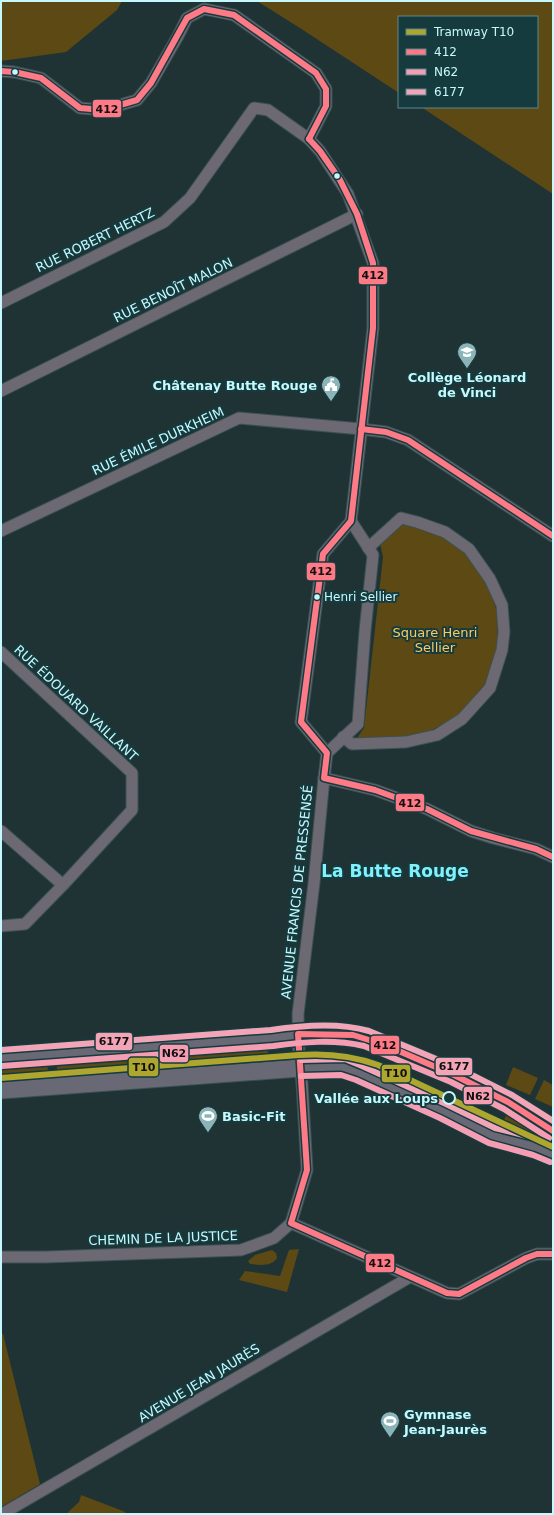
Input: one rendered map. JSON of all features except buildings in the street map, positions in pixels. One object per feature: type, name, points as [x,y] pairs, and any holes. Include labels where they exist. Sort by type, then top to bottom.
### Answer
[{"type":"main road","points":[[1,1058],[264,1039],[298,1034],[353,1035],[385,1045],[454,1075],[508,1102],[546,1128],[553,1131]]},
{"type":"main road","points":[[1,1090],[300,1068],[342,1068],[359,1073],[443,1111],[492,1136],[536,1147],[553,1154]]},
{"type":"street","points":[[1,71],[14,72],[41,78],[80,108],[103,110],[137,100],[151,83],[187,18],[204,9],[234,15],[316,73],[326,89],[326,106],[309,139],[320,151],[348,194],[357,214],[373,263],[373,328],[351,521],[323,554],[301,722],[327,753],[358,724],[365,631],[373,555],[351,521]]},
{"type":"street","name":"RUE ROBERT HERTZ","points":[[1,302],[164,222],[190,198],[254,108],[268,110],[309,139]]},
{"type":"street","name":"RUE BENOÎT MALON","points":[[1,391],[357,214]]},
{"type":"street","name":"RUE ÉMILE DURKHEIM","points":[[1,531],[239,418],[386,432],[408,440],[553,536]]},
{"type":"street","points":[[343,738],[352,744],[406,742],[437,735],[462,719],[490,688],[502,650],[504,632],[502,605],[490,578],[469,549],[445,532],[401,518],[368,548]]},
{"type":"street","name":"RUE ÉDOUARD VAILLANT","points":[[1,652],[132,773],[132,810],[25,924],[1,926]]},
{"type":"street","name":"AVENUE FRANCIS DE PRESSENSÉ","points":[[291,1223],[307,1170],[298,1014],[314,883],[327,753]]},
{"type":"street","points":[[324,778],[375,790],[427,809],[471,831],[536,849],[553,857]]},
{"type":"street","points":[[1,831],[63,885]]},
{"type":"street","points":[[291,1223],[447,1293],[459,1294],[526,1258],[537,1254],[553,1254]]},
{"type":"street","name":"CHEMIN DE LA JUSTICE","points":[[1,1257],[241,1250],[274,1238],[291,1223]]},
{"type":"street","name":"AVENUE JEAN JAURÈS","points":[[2,1514],[76,1472],[261,1362],[410,1277]]},
{"type":"green space","points":[[1,1],[122,1],[117,10],[66,52],[1,61]]},
{"type":"green space","points":[[257,1],[553,1],[553,194],[423,108],[538,108],[538,16],[398,16],[398,92]]},
{"type":"green space","name":"Square Henri Sellier","points":[[406,521],[446,536],[471,556],[489,586],[498,615],[497,650],[486,684],[459,716],[428,732],[403,738],[355,741],[364,728],[383,557],[380,543]]},
{"type":"green space","points":[[267,1043],[269,1066],[58,1081],[56,1058]]},
{"type":"green space","points":[[47,1059],[49,1082],[1,1086],[1,1062]]},
{"type":"green space","points":[[513,1067],[538,1078],[530,1095],[506,1085]]},
{"type":"green space","points":[[544,1080],[553,1085],[553,1107],[535,1099]]},
{"type":"green space","points":[[510,1107],[553,1136],[553,1150],[498,1133]]},
{"type":"green space","points":[[299,1249],[287,1292],[239,1280],[245,1271],[280,1276],[289,1250]]},
{"type":"green space","points":[[272,1250],[276,1253],[277,1258],[272,1263],[258,1265],[250,1264],[248,1261],[255,1255]]},
{"type":"green space","points":[[1,1334],[3,1334],[40,1484],[1,1507]]},
{"type":"green space","points":[[81,1495],[128,1514],[66,1514],[79,1502]]},
{"type":"tram line","name":"T10","points":[[1,1078],[299,1055],[319,1054],[339,1056],[358,1059],[378,1065],[553,1147]]},
{"type":"transit line","name":"412","points":[[1,71],[14,72],[41,78],[80,108],[103,110],[137,100],[151,83],[187,18],[204,9],[234,15],[316,73],[326,89],[326,106],[309,139]]},
{"type":"transit line","name":"412","points":[[309,139],[320,151],[340,180],[357,214],[373,263],[373,328],[351,521],[323,554],[301,722],[327,753],[324,778],[375,790],[427,809],[471,831],[536,849],[553,857]]},
{"type":"transit line","name":"412","points":[[361,429],[386,432],[408,440],[553,536]]},
{"type":"transit line","name":"6177","points":[[1,1050],[320,1025],[345,1026],[369,1031],[458,1068],[512,1095],[553,1121]]},
{"type":"transit line","name":"412","points":[[553,1131],[508,1102],[454,1075],[385,1045],[353,1035],[298,1034],[307,1170],[291,1223],[447,1293],[459,1294],[526,1258],[537,1254],[553,1254]]},
{"type":"transit line","name":"N62","points":[[2,1066],[273,1046],[307,1042],[341,1042],[364,1046],[451,1082],[504,1109],[549,1138]]},
{"type":"transit line","name":"6177","points":[[301,1060],[345,1059],[446,1104],[495,1128],[539,1139],[553,1146]]},
{"type":"transit line","name":"N62","points":[[301,1076],[341,1075],[356,1080],[440,1118],[489,1143],[533,1155],[550,1162]]},
{"type":"place","name":"Collège Léonard de Vinci","points":[[467,369]]},
{"type":"place","name":"Châtenay Butte Rouge","points":[[331,402]]},
{"type":"place","name":"Henri Sellier","points":[[317,597]]},
{"type":"place","name":"Vallée aux Loups","points":[[449,1098]]},
{"type":"place","name":"Basic-Fit","points":[[208,1133]]},
{"type":"place","name":"Gymnase Jean-Jaurès","points":[[390,1438]]},
{"type":"district","name":"La Butte Rouge","points":[[395,871]]}]
